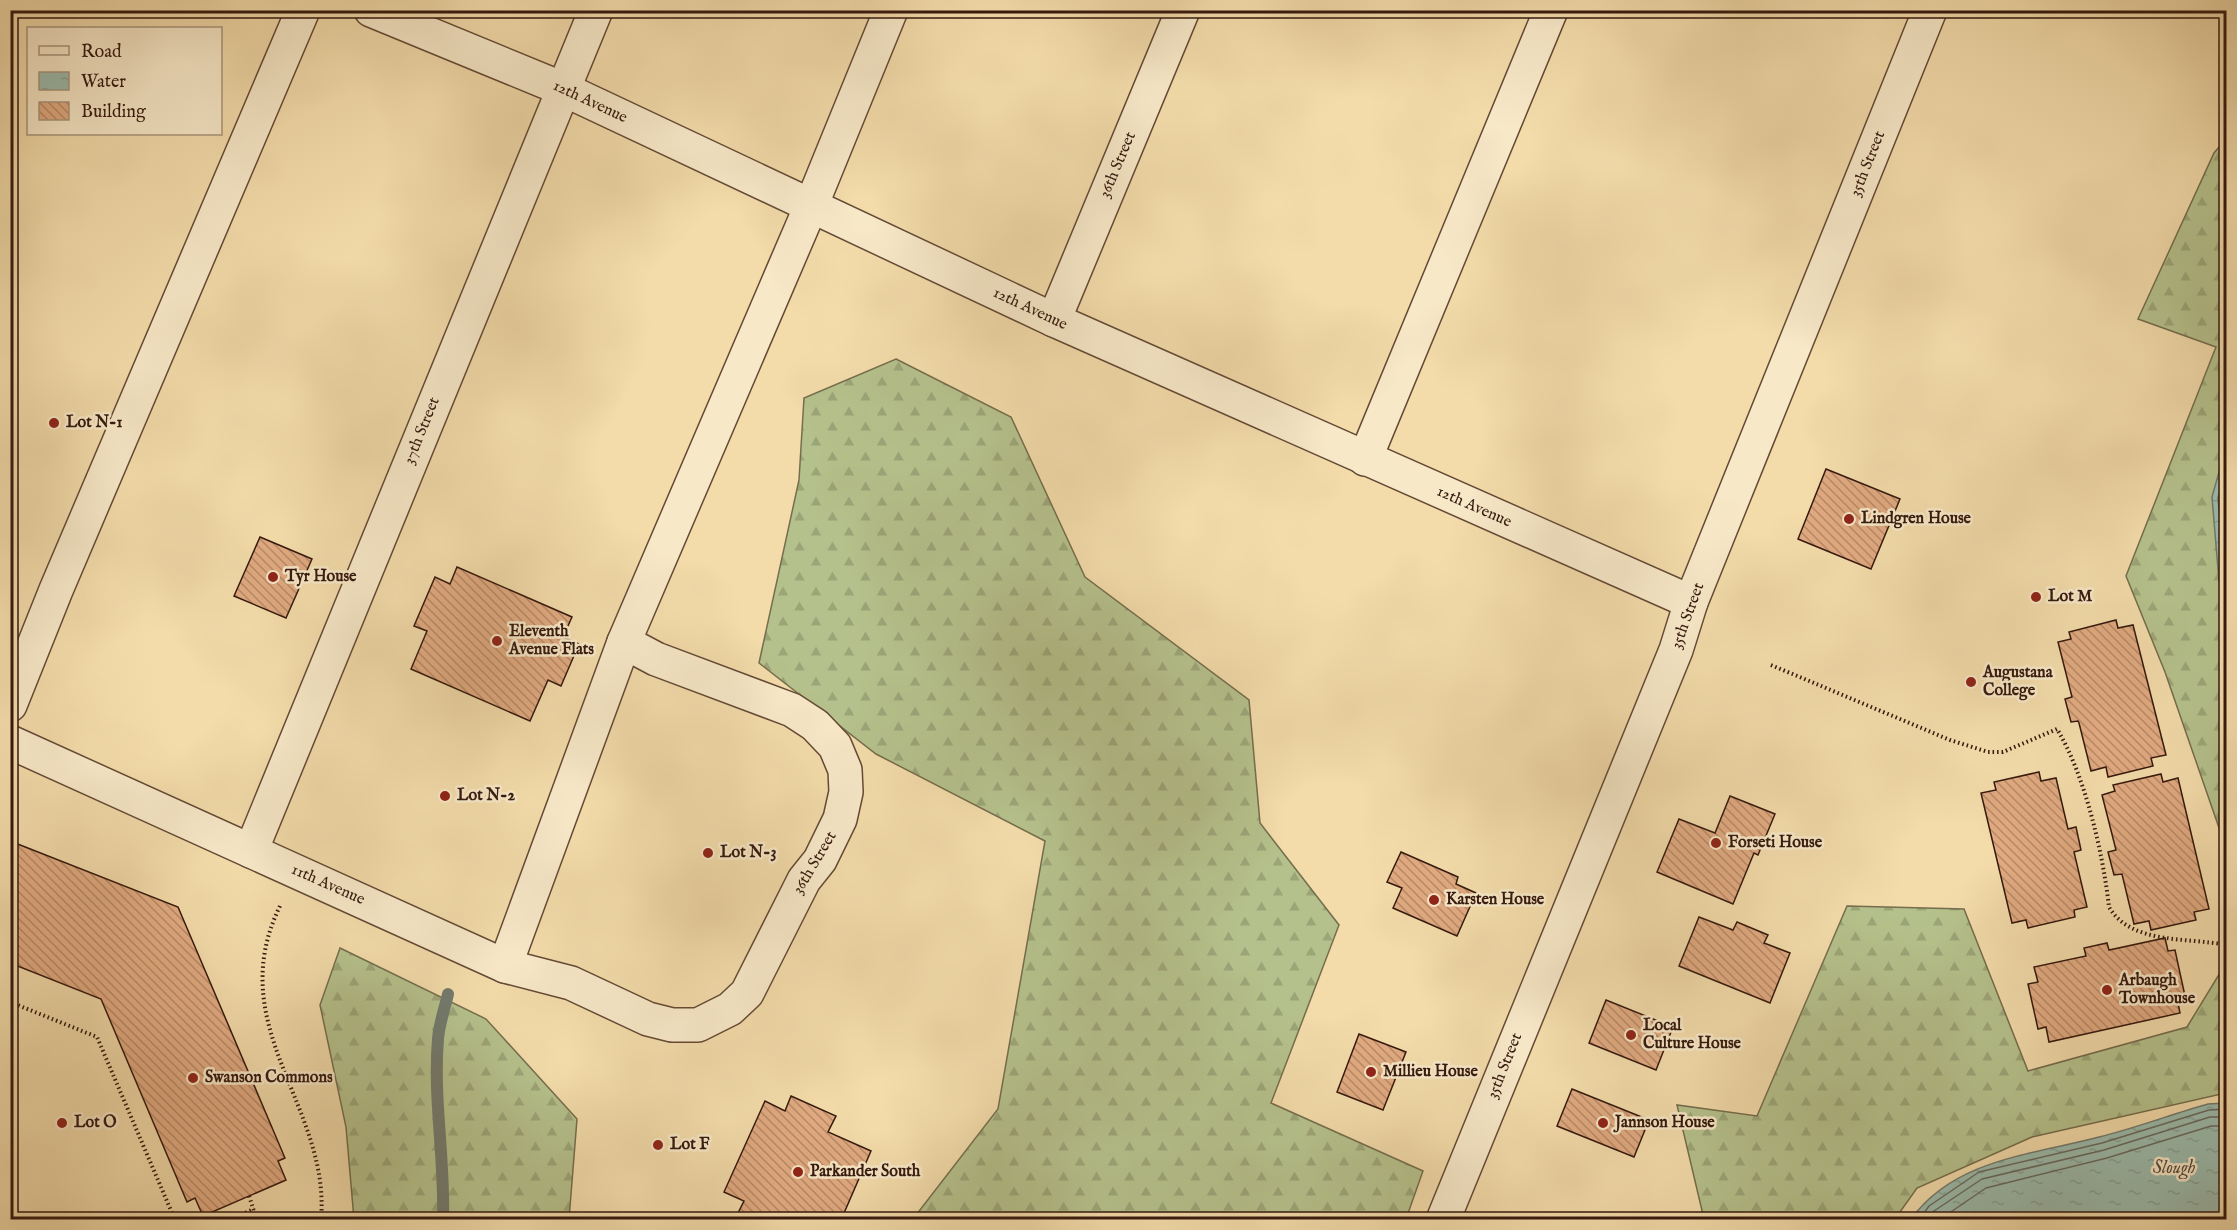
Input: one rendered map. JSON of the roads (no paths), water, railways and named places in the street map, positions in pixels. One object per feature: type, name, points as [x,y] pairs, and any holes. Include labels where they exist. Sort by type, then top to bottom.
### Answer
[{"type":"street","points":[[10,705],[61,579],[303,10]]},
{"type":"street","name":"12th Avenue","points":[[371,10],[563,89],[1054,320],[1691,602]]},
{"type":"street","name":"37th Street","points":[[251,851],[596,10]]},
{"type":"street","points":[[506,966],[624,642],[811,206],[891,10]]},
{"type":"street","name":"36th Street","points":[[1054,320],[1182,10]]},
{"type":"street","points":[[1365,459],[1551,10]]},
{"type":"street","name":"35th Street","points":[[1443,1220],[1672,660],[1691,602],[1930,10]]},
{"type":"street","name":"36th Street","points":[[624,642],[656,659],[792,710],[815,725],[835,746],[845,770],[846,792],[840,819],[820,860],[798,890],[747,993],[730,1009],[698,1025],[672,1025],[648,1019]]},
{"type":"street","name":"11th Avenue","points":[[10,742],[506,966],[571,983],[648,1019]]},
{"type":"water","points":[[2226,447],[2226,603],[2219,581],[2212,497]]},
{"type":"water","name":"Slough","points":[[2226,1103],[2226,1219],[1911,1219],[1929,1199],[1949,1183],[1996,1162],[2113,1133],[2208,1104]]},
{"type":"waterway","points":[[443,1220],[437,1062],[439,1033],[448,994]]},
{"type":"place","name":"Lot N-1","points":[[54,423]]},
{"type":"place","name":"Lindgren House","points":[[1849,519]]},
{"type":"place","name":"Tyr House","points":[[273,577]]},
{"type":"place","name":"Lot M","points":[[2036,597]]},
{"type":"place","name":"Eleventh Avenue Flats","points":[[497,641]]},
{"type":"place","name":"Augustana College","points":[[1971,682]]},
{"type":"place","name":"Lot N-2","points":[[445,796]]},
{"type":"place","name":"Forseti House","points":[[1716,843]]},
{"type":"place","name":"Lot N-3","points":[[708,853]]},
{"type":"place","name":"Karsten House","points":[[1434,900]]},
{"type":"place","name":"Arbaugh Townhouse","points":[[2107,990]]},
{"type":"place","name":"Local Culture House","points":[[1631,1035]]},
{"type":"place","name":"Millieu House","points":[[1371,1072]]},
{"type":"place","name":"Swanson Commons","points":[[193,1078]]},
{"type":"place","name":"Lot O","points":[[62,1123]]},
{"type":"place","name":"Jannson House","points":[[1603,1123]]},
{"type":"place","name":"Lot F","points":[[658,1145]]},
{"type":"place","name":"Parkander South","points":[[798,1172]]}]
